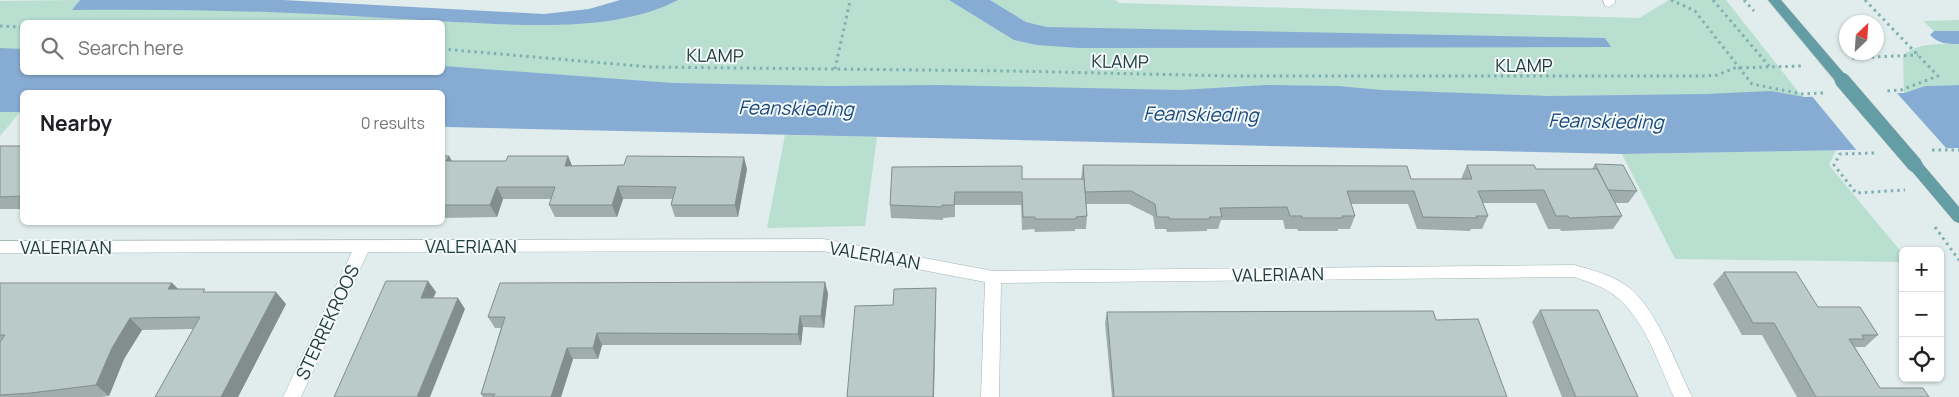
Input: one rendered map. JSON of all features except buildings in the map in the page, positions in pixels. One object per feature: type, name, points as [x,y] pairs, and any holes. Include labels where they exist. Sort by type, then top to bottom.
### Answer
[{"type":"main road","points":[[1774,0],[1959,217]]},
{"type":"street","name":"STERREKROOS","points":[[292,397],[363,246]]},
{"type":"street","name":"VALERIAAN","points":[[0,247],[823,246],[993,277],[1574,271],[1599,279],[1625,294],[1640,311],[1683,397]]},
{"type":"street","points":[[990,397],[993,277]]},
{"type":"path","points":[[835,69],[850,0]]},
{"type":"path","points":[[1671,0],[1695,11],[1739,67]]},
{"type":"path","points":[[1713,0],[1770,66]]},
{"type":"path","points":[[1865,0],[1880,15]]},
{"type":"path","points":[[1884,19],[1919,55],[1884,57]]},
{"type":"path","points":[[0,26],[20,27]]},
{"type":"path","name":"KLAMP","points":[[445,49],[650,67],[1231,76],[1492,78],[1703,76],[1717,75],[1739,67],[1796,66]]},
{"type":"path","points":[[1860,192],[1905,190]]},
{"type":"green space","points":[[80,0],[77,3],[546,21],[646,0],[976,0],[1028,32],[1047,27],[1026,22],[990,0],[1115,0],[1119,3],[1639,18],[1669,0],[1726,0],[1808,104],[664,87],[445,72],[445,20],[20,20],[20,57],[0,56],[0,1]]},
{"type":"green space","points":[[1959,20],[1959,31],[1934,31],[1923,21]]},
{"type":"green space","points":[[1959,44],[1959,85],[1925,86],[1904,93],[1903,55],[1922,46]]},
{"type":"green space","points":[[0,112],[20,112],[0,136]]},
{"type":"green space","points":[[785,135],[877,137],[865,226],[767,228]]},
{"type":"green space","points":[[1836,150],[1829,165],[1899,249],[1899,262],[1675,259],[1622,154]]},
{"type":"water","points":[[80,0],[283,0],[544,14],[589,9],[620,0],[678,0],[653,11],[626,18],[598,22],[539,25],[265,12],[72,10]]},
{"type":"water","points":[[949,0],[990,0],[1026,22],[1047,27],[1605,38],[1611,47],[1079,48],[1037,45],[1014,40]]},
{"type":"water","points":[[1934,31],[1959,31],[1959,44],[1940,42],[1930,35]]},
{"type":"water","name":"Feanskieding","points":[[0,48],[20,49],[20,75],[445,75],[445,66],[673,83],[829,86],[939,85],[1180,90],[1266,85],[1338,86],[1382,90],[1549,96],[1705,94],[1771,91],[1805,97],[1904,93],[1925,86],[1959,85],[1959,148],[1622,154],[447,127],[445,126],[445,90],[20,90],[20,112],[0,112]]},
{"type":"pier","points":[[1895,91],[1947,149],[1858,152],[1811,95]]}]
